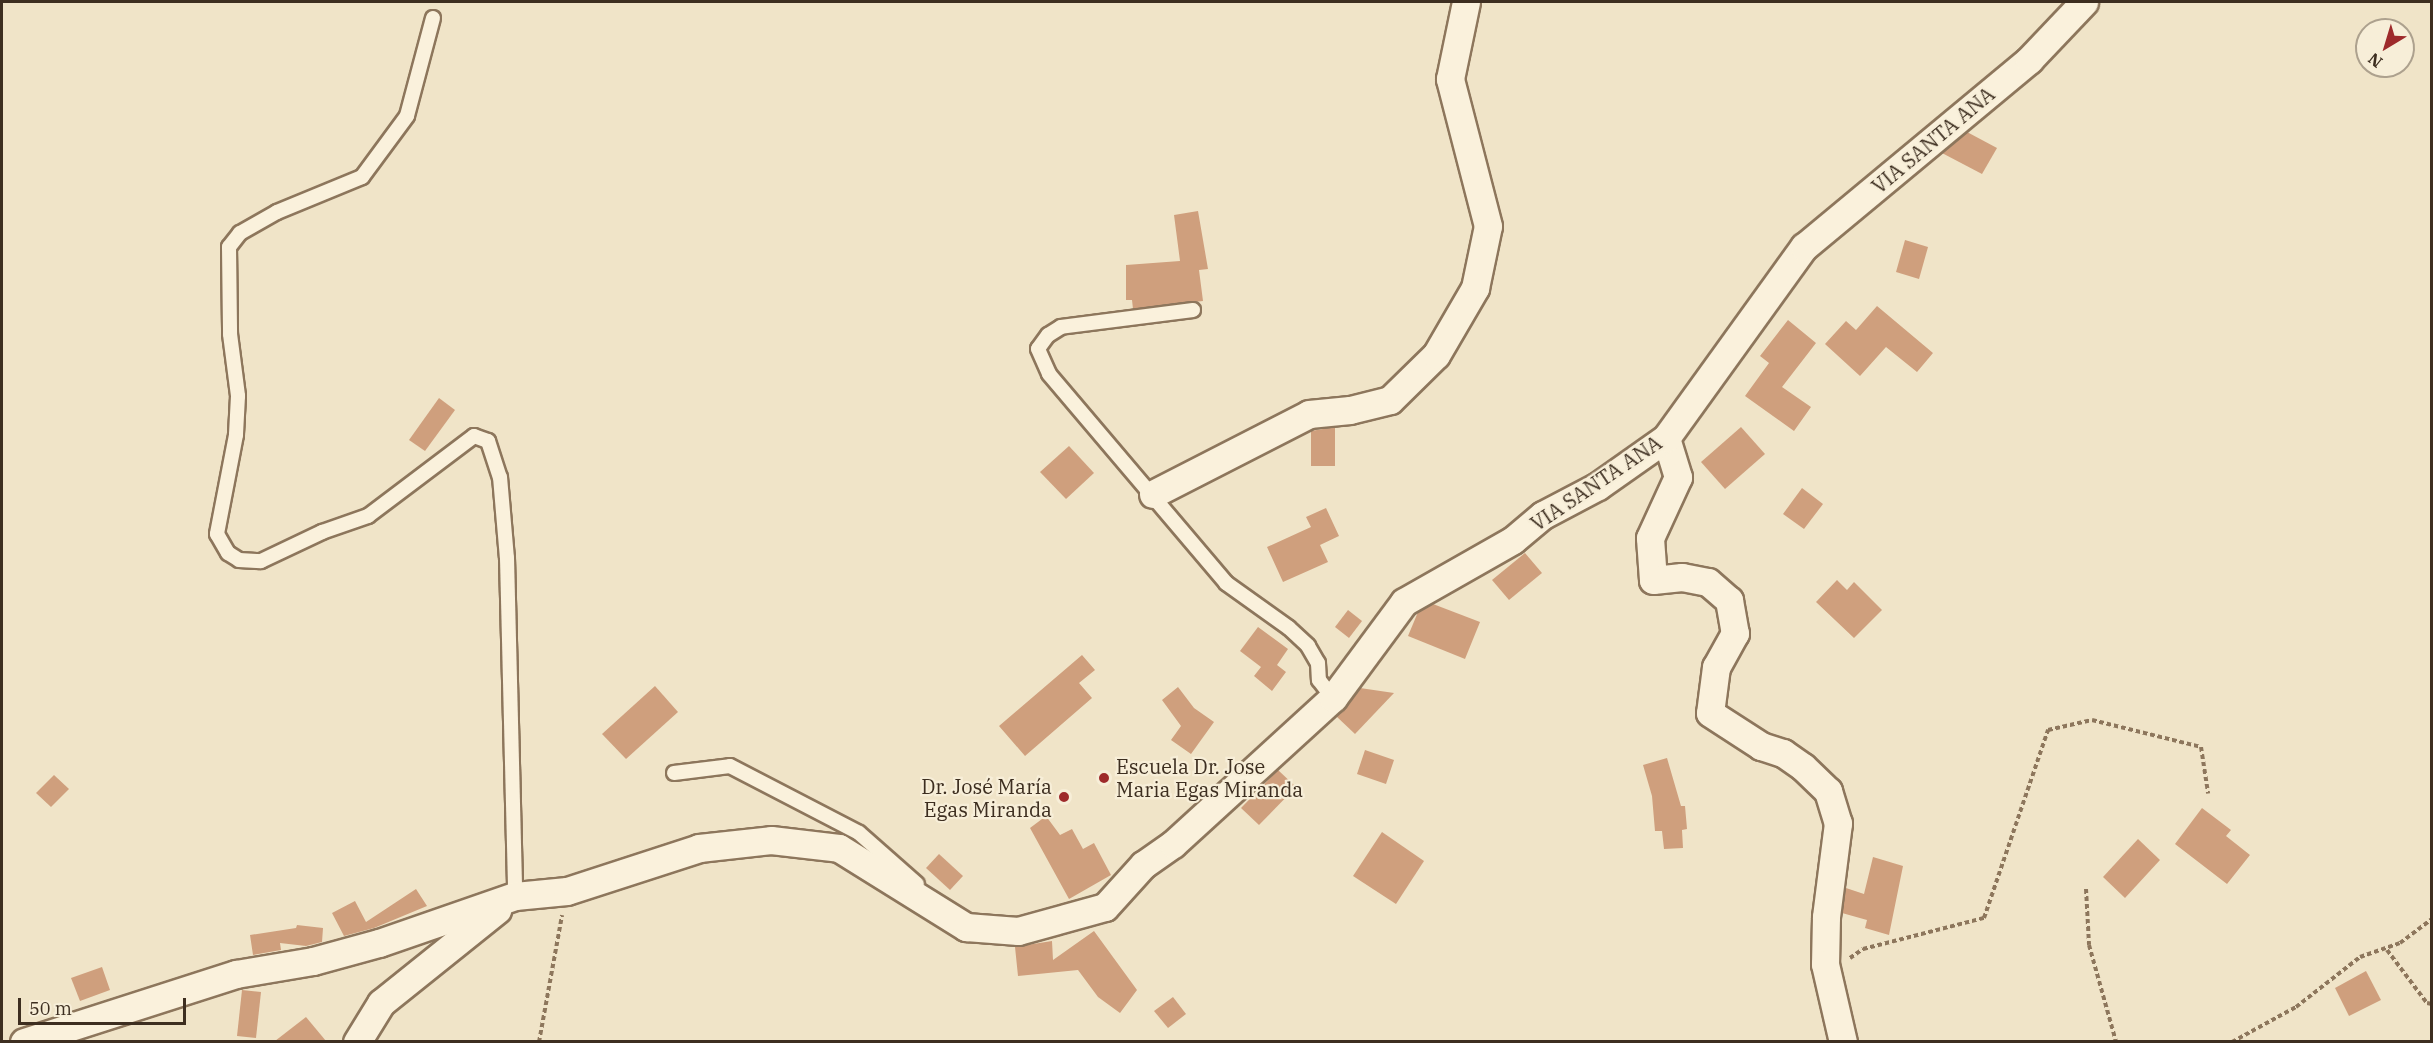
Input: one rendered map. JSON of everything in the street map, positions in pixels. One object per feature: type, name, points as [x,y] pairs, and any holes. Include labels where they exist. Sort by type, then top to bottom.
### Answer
[{"type":"street","points":[[1153,494],[1309,414],[1350,410],[1390,400],[1436,355],[1475,288],[1488,226],[1450,79],[1466,2]]},
{"type":"street","name":"VIA SANTA ANA","points":[[966,927],[1018,930],[1105,907],[1143,864],[1173,844],[1333,698],[1404,602],[1513,540],[1543,515],[1598,486],[1666,438],[1804,247],[2029,60],[2084,2]]},
{"type":"street","points":[[1666,438],[1678,477],[1650,538],[1653,580],[1682,577],[1708,582],[1729,600],[1735,633],[1716,668],[1710,713],[1761,746],[1783,753],[1803,767],[1828,790],[1839,823],[1826,917],[1828,974],[1843,1041]]},
{"type":"street","points":[[24,1041],[236,974],[313,961],[379,943],[515,896],[567,891],[699,849],[771,840],[838,848],[966,927]]},
{"type":"street","points":[[357,1041],[381,1003],[515,896]]},
{"type":"lane","points":[[433,18],[407,116],[362,177],[277,212],[240,233],[229,247],[230,334],[238,396],[236,435],[217,534],[221,546],[234,556],[261,561],[322,532],[368,516],[474,436],[489,441],[500,477],[507,558],[515,896]]},
{"type":"lane","points":[[1193,310],[1061,327],[1048,335],[1038,349],[1050,374],[1226,583],[1289,628],[1308,646],[1318,663],[1319,680],[1333,698]]},
{"type":"lane","points":[[674,773],[730,766],[849,828],[966,927]]},
{"type":"path","points":[[1828,974],[1863,949],[1984,918],[2048,730],[2092,720],[2201,747],[2208,793]]},
{"type":"path","points":[[2086,889],[2089,945],[2116,1041]]},
{"type":"path","points":[[538,1041],[567,891]]},
{"type":"path","points":[[2232,1041],[2296,1007],[2360,957],[2387,950],[2432,919]]},
{"type":"path","points":[[2387,950],[2427,1003],[2432,1004]]},
{"type":"building","points":[[1967,132],[1997,148],[1982,174],[1942,153]]},
{"type":"building","points":[[1198,211],[1208,269],[1199,270],[1203,301],[1133,309],[1132,300],[1126,300],[1126,265],[1180,261],[1174,215]]},
{"type":"building","points":[[1905,240],[1928,247],[1919,279],[1896,272]]},
{"type":"building","points":[[1877,306],[1933,353],[1917,372],[1886,347],[1860,376],[1825,344],[1846,321],[1856,330]]},
{"type":"building","points":[[1788,320],[1816,343],[1782,387],[1811,407],[1794,431],[1745,396],[1769,363],[1760,356]]},
{"type":"building","points":[[439,398],[455,410],[425,451],[409,440]]},
{"type":"building","points":[[1335,427],[1335,466],[1311,466],[1311,431]]},
{"type":"building","points":[[1741,427],[1765,454],[1725,489],[1701,462]]},
{"type":"building","points":[[1069,446],[1094,473],[1066,499],[1040,472]]},
{"type":"building","points":[[1802,488],[1823,504],[1804,529],[1783,514]]},
{"type":"building","points":[[1326,508],[1339,536],[1320,545],[1328,562],[1283,582],[1267,547],[1311,527],[1306,517]]},
{"type":"building","points":[[1525,553],[1542,573],[1509,600],[1492,580]]},
{"type":"building","points":[[1837,580],[1847,590],[1854,582],[1882,610],[1854,638],[1816,602]]},
{"type":"building","points":[[1433,604],[1480,622],[1465,659],[1408,636],[1418,612]]},
{"type":"building","points":[[1348,610],[1362,621],[1349,638],[1335,627]]},
{"type":"building","points":[[1258,627],[1288,649],[1277,665],[1286,672],[1272,691],[1254,676],[1261,667],[1240,651]]},
{"type":"building","points":[[1082,655],[1095,670],[1079,683],[1092,698],[1025,756],[999,726]]},
{"type":"building","points":[[655,686],[678,712],[626,759],[602,734]]},
{"type":"building","points":[[1178,687],[1194,708],[1214,722],[1191,754],[1171,740],[1181,726],[1162,700]]},
{"type":"building","points":[[1360,688],[1394,693],[1355,734],[1336,716]]},
{"type":"building","points":[[1365,750],[1394,760],[1386,784],[1357,774]]},
{"type":"building","points":[[1667,758],[1681,806],[1685,806],[1687,829],[1682,830],[1683,848],[1664,849],[1662,831],[1655,831],[1652,796],[1643,765]]},
{"type":"building","points":[[1278,770],[1296,787],[1259,825],[1241,808]]},
{"type":"building","points":[[54,775],[69,789],[51,807],[36,793]]},
{"type":"building","points":[[2202,808],[2231,830],[2226,836],[2250,855],[2227,884],[2175,844]]},
{"type":"building","points":[[1046,816],[1060,835],[1072,829],[1083,849],[1094,843],[1111,875],[1069,899],[1030,828]]},
{"type":"building","points":[[1382,832],[1424,861],[1396,904],[1353,876]]},
{"type":"building","points":[[2138,839],[2160,860],[2125,898],[2103,877]]},
{"type":"building","points":[[939,854],[963,876],[950,890],[926,868]]},
{"type":"building","points":[[1873,857],[1903,866],[1889,935],[1865,928],[1867,920],[1842,913],[1846,888],[1864,894]]},
{"type":"building","points":[[416,889],[427,906],[374,928],[344,936],[332,913],[355,901],[366,922]]},
{"type":"building","points":[[297,925],[323,928],[322,942],[306,946],[280,943],[281,950],[253,955],[250,935],[296,928]]},
{"type":"building","points":[[1094,931],[1137,990],[1120,1013],[1098,997],[1078,970],[1018,976],[1015,947],[1052,941],[1053,960]]},
{"type":"building","points":[[102,967],[110,990],[80,1001],[71,978]]},
{"type":"building","points":[[2366,971],[2381,1000],[2349,1016],[2335,988]]},
{"type":"building","points":[[242,990],[261,992],[256,1038],[237,1036]]},
{"type":"building","points":[[1173,997],[1186,1014],[1168,1028],[1154,1011]]},
{"type":"building","points":[[306,1017],[326,1041],[275,1041]]},
{"type":"place","name":"Escuela Dr. Jose Maria Egas Miranda","points":[[1104,778]]},
{"type":"place","name":"Dr. José María Egas Miranda","points":[[1064,797]]}]
